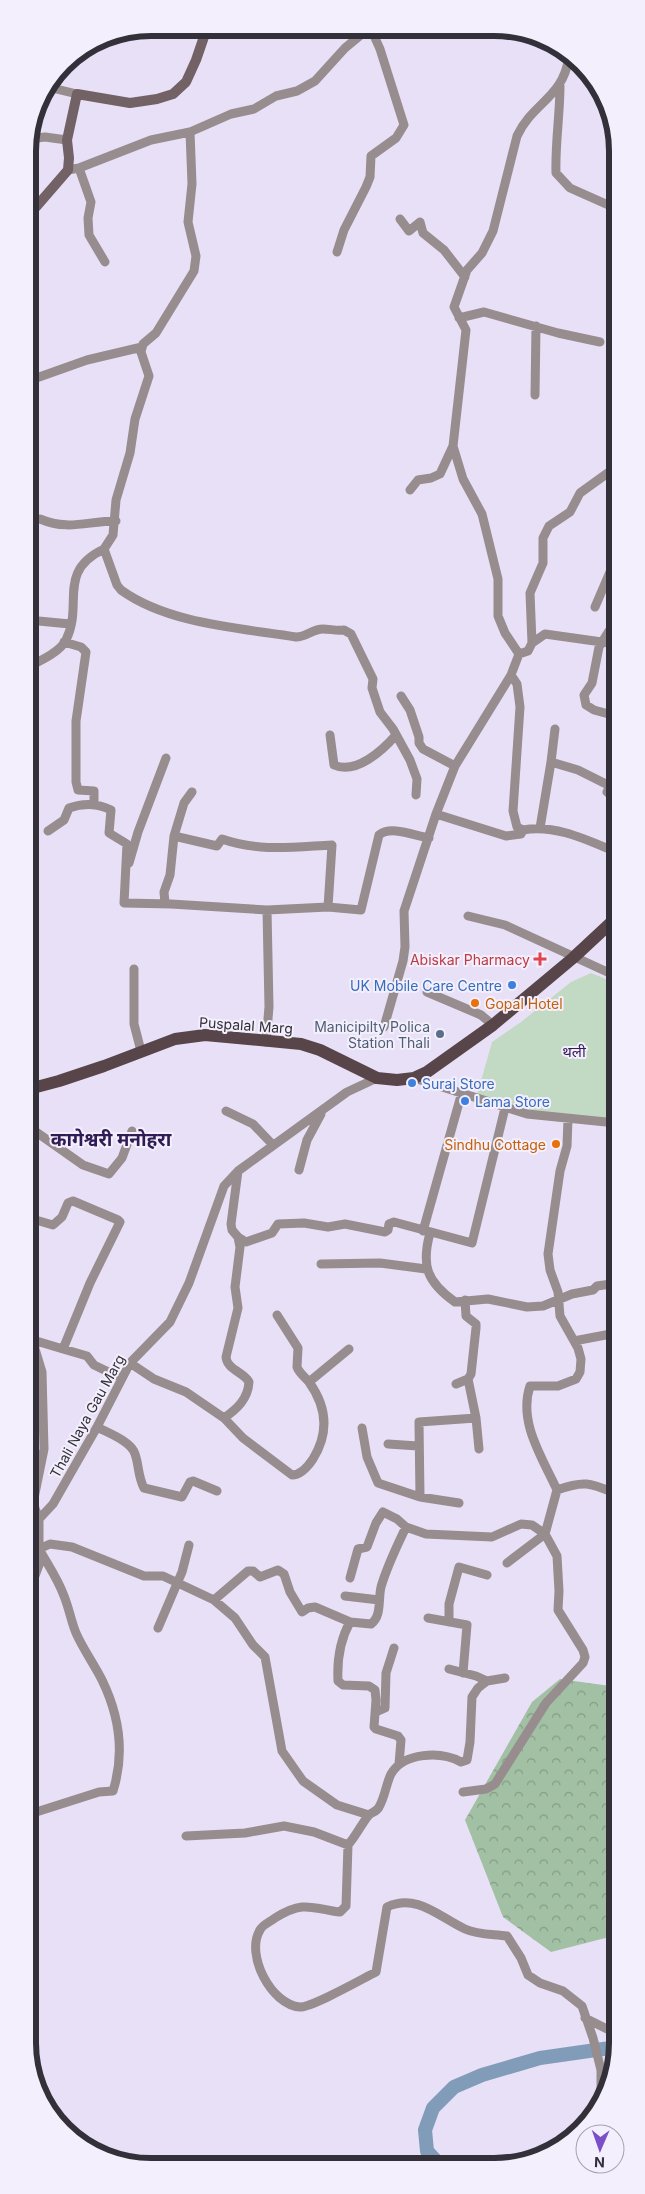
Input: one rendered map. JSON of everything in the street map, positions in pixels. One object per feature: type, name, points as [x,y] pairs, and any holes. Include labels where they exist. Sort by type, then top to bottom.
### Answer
[{"type":"main road","name":"Puspalal Marg","points":[[36,1089],[175,1039],[191,1036],[221,1036],[312,1046],[377,1078],[397,1080],[414,1078],[427,1072],[493,1025],[573,958],[609,925]]},
{"type":"street","points":[[55,89],[130,102],[157,99],[173,94],[186,82],[204,36]]},
{"type":"street","points":[[68,170],[79,168],[151,140],[190,132],[231,114],[254,109],[276,96],[296,91],[315,81],[345,48],[360,36]]},
{"type":"street","points":[[337,252],[344,230],[368,182],[371,156],[396,138],[404,125],[380,49],[373,36]]},
{"type":"street","points":[[410,490],[418,480],[440,474],[453,446],[466,330],[454,307],[467,270],[482,253],[493,231],[517,136],[522,125],[560,85],[567,72],[568,64]]},
{"type":"street","points":[[560,85],[560,109],[555,156],[556,173],[570,188],[609,205]]},
{"type":"street","points":[[36,207],[68,170],[68,140],[77,94]]},
{"type":"street","points":[[36,662],[64,642],[70,624],[75,575],[84,563],[104,549],[113,535],[116,521],[116,500],[130,453],[135,419],[149,376],[144,363],[142,347],[156,333],[194,271],[196,256],[188,222],[192,184],[190,132]]},
{"type":"street","points":[[37,138],[45,137],[68,140]]},
{"type":"street","points":[[79,168],[91,202],[88,218],[89,235],[105,262]]},
{"type":"street","points":[[400,219],[409,231],[420,222],[423,233],[444,250],[465,277]]},
{"type":"street","points":[[459,318],[484,312],[600,342]]},
{"type":"street","points":[[535,395],[536,326]]},
{"type":"street","points":[[36,378],[81,362],[142,347]]},
{"type":"street","points":[[453,446],[463,479],[482,514],[498,579],[498,616],[505,633],[519,654]]},
{"type":"street","points":[[532,643],[530,593],[543,563],[543,538],[549,526],[570,512],[580,493],[609,472]]},
{"type":"street","points":[[40,519],[49,523],[70,525],[85,525],[97,521],[116,521]]},
{"type":"street","points":[[104,549],[117,585],[121,590],[164,612],[240,629],[296,637],[304,637],[313,631],[323,629],[333,631],[344,630],[351,634],[373,679],[372,688],[380,712],[410,760],[417,779],[416,795]]},
{"type":"street","points":[[595,607],[609,574]]},
{"type":"street","points":[[36,621],[70,624]]},
{"type":"street","points":[[609,631],[599,647],[592,683],[584,695],[586,705],[594,710],[609,714]]},
{"type":"street","points":[[519,654],[528,651],[532,643],[545,634],[609,643]]},
{"type":"street","points":[[64,642],[81,647],[86,652],[76,722],[76,782],[78,790],[94,790],[94,805]]},
{"type":"street","points":[[384,1026],[403,961],[405,947],[404,912],[436,814],[455,766],[511,675],[519,654]]},
{"type":"street","points":[[511,675],[517,684],[520,707],[513,811],[517,827],[523,830],[540,828],[579,836],[609,849]]},
{"type":"street","points":[[401,696],[410,710],[419,737],[419,743],[423,749],[455,766]]},
{"type":"street","points":[[540,828],[556,729]]},
{"type":"street","points":[[330,736],[334,765],[342,768],[371,759],[396,735]]},
{"type":"street","points":[[126,873],[138,832],[166,758]]},
{"type":"street","points":[[551,762],[578,770],[609,786]]},
{"type":"street","points":[[165,904],[164,892],[170,875],[174,836],[184,803],[192,792]]},
{"type":"street","points":[[48,831],[64,820],[69,808],[79,804],[102,805],[111,810],[109,833],[127,844],[124,903],[267,910],[328,908],[362,910],[379,835],[383,831],[403,832],[429,838]]},
{"type":"street","points":[[436,814],[506,836],[521,834],[523,830]]},
{"type":"street","points":[[174,836],[216,846],[222,839],[242,846],[261,848],[332,845],[328,908]]},
{"type":"street","points":[[266,1042],[269,1008],[267,910]]},
{"type":"street","points":[[468,916],[504,925],[609,973]]},
{"type":"street","points":[[134,969],[134,1024],[141,1051]]},
{"type":"street","points":[[428,992],[481,1015],[493,1025]]},
{"type":"street","name":"Thali Naya Gau Marg","points":[[39,1519],[53,1504],[97,1427],[130,1363],[170,1322],[189,1283],[224,1186],[238,1171],[322,1112],[347,1092],[377,1078]]},
{"type":"street","points":[[414,1078],[526,1114],[609,1122]]},
{"type":"street","points":[[462,1092],[427,1232],[426,1269],[443,1293],[455,1302],[488,1299],[527,1307],[543,1306],[558,1302],[572,1294],[609,1284]]},
{"type":"street","points":[[238,1171],[231,1224],[232,1230],[246,1242],[272,1232],[278,1224],[289,1223],[328,1227],[344,1224],[385,1232],[388,1230],[389,1224],[394,1222],[472,1243],[505,1108]]},
{"type":"street","points":[[226,1111],[253,1124],[273,1145]]},
{"type":"street","points":[[299,1170],[307,1140],[322,1112]]},
{"type":"street","points":[[507,1563],[545,1534],[557,1490],[538,1451],[529,1426],[525,1407],[530,1386],[558,1386],[576,1379],[580,1372],[581,1359],[574,1341],[560,1316],[558,1292],[550,1270],[548,1254],[560,1171],[567,1146],[568,1119]]},
{"type":"street","points":[[36,1132],[83,1165],[109,1174],[122,1158],[132,1130]]},
{"type":"street","points":[[36,1220],[53,1225],[62,1217],[68,1203],[73,1201],[120,1222],[90,1283],[63,1349]]},
{"type":"street","points":[[224,1418],[240,1406],[249,1387],[247,1377],[226,1362],[238,1308],[235,1287],[240,1247],[238,1237]]},
{"type":"street","points":[[321,1264],[380,1263],[426,1269]]},
{"type":"street","points":[[456,1384],[468,1378],[471,1374],[476,1328],[476,1324],[466,1316],[465,1300]]},
{"type":"street","points":[[130,1363],[154,1379],[186,1392],[224,1418],[244,1438],[287,1473],[296,1475],[311,1462],[324,1436],[326,1424],[324,1413],[309,1382],[296,1368],[298,1348],[277,1315]]},
{"type":"street","points":[[574,1341],[609,1334]]},
{"type":"street","points":[[36,1341],[87,1356],[94,1365],[121,1378]]},
{"type":"street","points":[[309,1382],[349,1349]]},
{"type":"street","points":[[36,1351],[42,1372],[44,1449],[36,1482]]},
{"type":"street","points":[[468,1378],[476,1418],[479,1449]]},
{"type":"street","points":[[420,1496],[419,1422],[476,1418]]},
{"type":"street","points":[[97,1427],[134,1450],[139,1476],[144,1488],[182,1497],[190,1482],[193,1481],[217,1491]]},
{"type":"street","points":[[362,1428],[367,1457],[378,1483],[420,1496],[459,1503]]},
{"type":"street","points":[[388,1444],[418,1446]]},
{"type":"street","points":[[557,1490],[582,1483],[594,1484],[609,1491]]},
{"type":"street","points":[[36,1513],[39,1519],[39,1565],[36,1572]]},
{"type":"street","points":[[350,1578],[358,1549],[366,1547],[380,1513],[386,1513],[406,1527],[426,1534],[443,1537],[456,1535],[492,1537],[521,1524],[532,1525],[545,1534],[557,1556],[558,1610],[583,1650],[585,1657],[583,1663],[546,1702],[495,1784],[486,1789],[463,1792]]},
{"type":"street","points":[[214,1600],[248,1571],[253,1571],[260,1577],[278,1570],[284,1574],[290,1592],[302,1612],[308,1608],[315,1607],[350,1622],[363,1625],[374,1623],[379,1609],[381,1587],[406,1527]]},
{"type":"street","points":[[39,1549],[50,1544],[61,1544],[144,1576],[163,1576],[214,1600],[235,1618],[253,1645],[265,1657],[282,1751],[302,1781],[338,1805],[369,1815]]},
{"type":"street","points":[[158,1628],[178,1583],[189,1545]]},
{"type":"street","points":[[36,1812],[99,1792],[113,1791],[118,1775],[120,1735],[116,1715],[102,1680],[76,1632],[54,1572],[39,1549]]},
{"type":"street","points":[[450,1622],[449,1604],[459,1567],[487,1575]]},
{"type":"street","points":[[345,1596],[379,1600]]},
{"type":"street","points":[[428,1618],[467,1625],[463,1673]]},
{"type":"street","points":[[350,1622],[342,1638],[338,1681],[343,1685],[372,1687],[376,1695],[374,1727],[398,1736],[401,1740],[399,1764]]},
{"type":"street","points":[[376,1712],[384,1708],[386,1673],[394,1648]]},
{"type":"street","points":[[449,1669],[487,1681]]},
{"type":"street","points":[[505,1678],[487,1681],[478,1688],[472,1697],[470,1742],[467,1760],[461,1762],[454,1758],[431,1755],[410,1759],[399,1764],[392,1772],[380,1807],[369,1815],[348,1845],[346,1906],[340,1912],[302,1907],[284,1912],[260,1928],[254,1944],[256,1961],[268,1984],[284,2002],[301,2007],[325,1998],[376,1972],[387,1907],[395,1902],[409,1902],[424,1906],[466,1929],[507,1936],[521,1958],[528,1975],[540,1983],[572,1997],[582,2006],[593,2038],[602,2081]]},
{"type":"street","points":[[186,1836],[246,1833],[284,1826],[314,1832],[348,1845]]},
{"type":"street","points":[[585,2018],[609,2029]]},
{"type":"green space","points":[[591,973],[609,980],[609,1123],[510,1107],[477,1095],[492,1042],[521,1022],[571,982]]},
{"type":"green space","points":[[560,1679],[609,1686],[609,1937],[551,1952],[503,1917],[465,1820],[532,1702]]},
{"type":"waterway","points":[[433,2158],[427,2151],[425,2130],[433,2108],[454,2087],[482,2075],[540,2058],[609,2048]]},
{"type":"place","name":"Abiskar Pharmacy","points":[[540,959]]},
{"type":"place","name":"UK Mobile Care Centre","points":[[512,985]]},
{"type":"place","name":"Gopal Hotel","points":[[475,1003]]},
{"type":"place","name":"Manicipilty Polica Station Thali","points":[[440,1034]]},
{"type":"place","name":"Suraj Store","points":[[412,1083]]},
{"type":"place","name":"Lama Store","points":[[465,1101]]},
{"type":"place","name":"Sindhu Cottage","points":[[556,1144]]},
{"type":"district","name":"थली","points":[[574,1051]]},
{"type":"district","name":"कागेश्वरी मनोहरा","points":[[111,1139]]}]
